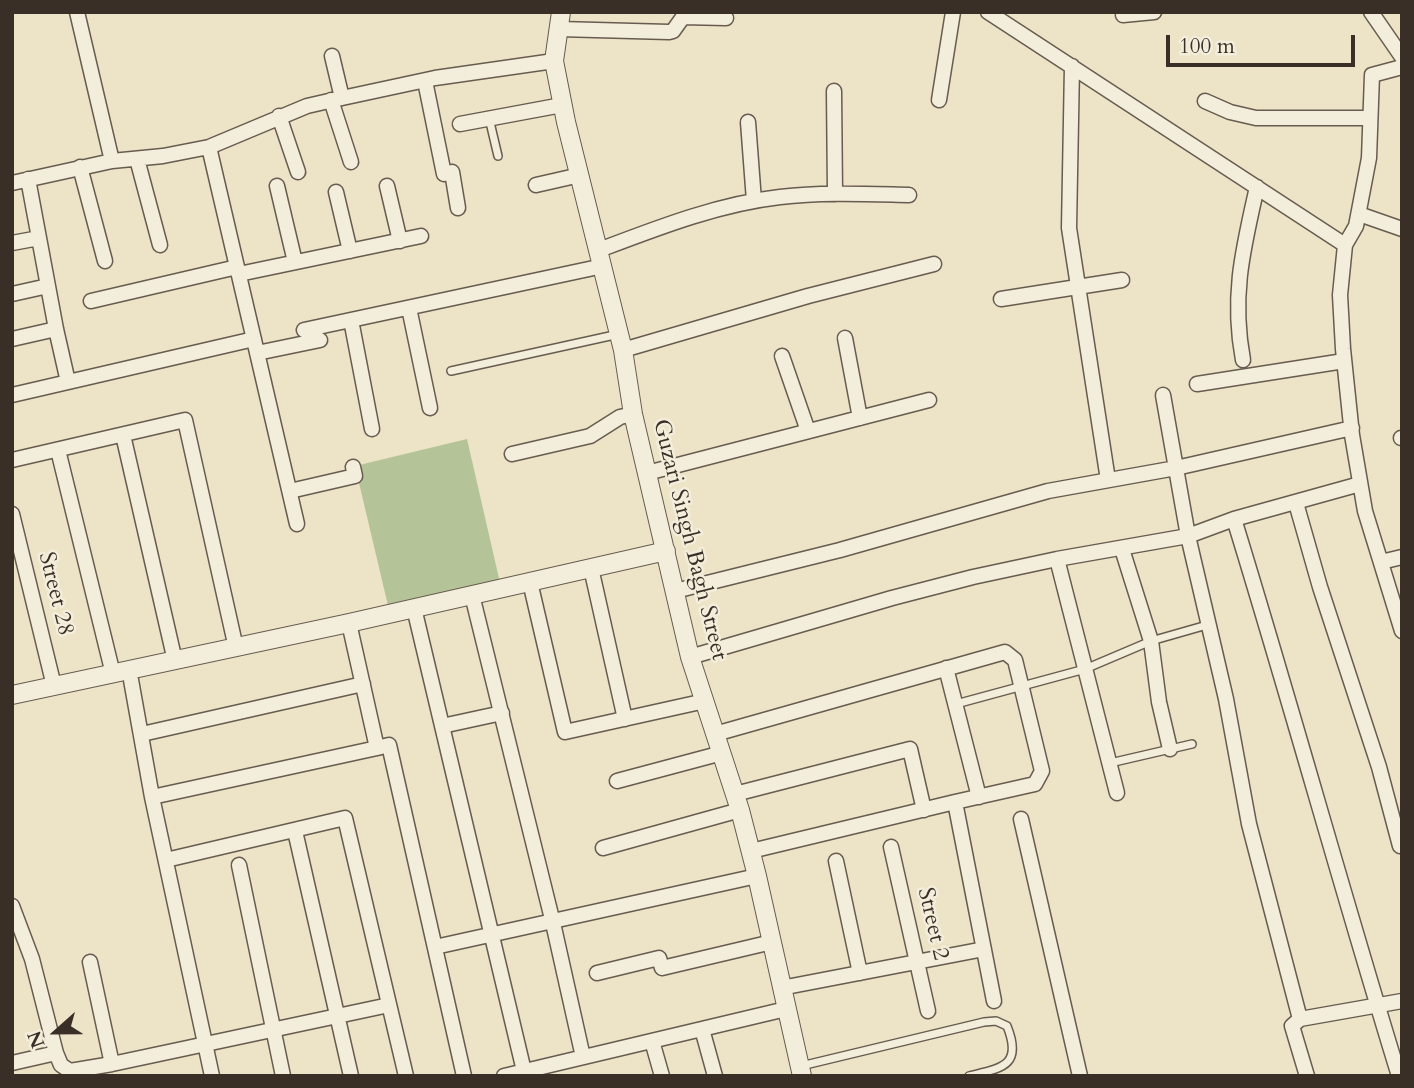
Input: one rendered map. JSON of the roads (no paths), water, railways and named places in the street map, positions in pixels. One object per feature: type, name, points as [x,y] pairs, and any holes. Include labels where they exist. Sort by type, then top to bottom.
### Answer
[{"type":"street","points":[[78,12],[111,161]]},
{"type":"street","points":[[939,100],[953,12]]},
{"type":"street","points":[[988,12],[1345,245]]},
{"type":"street","points":[[1124,15],[1154,12]]},
{"type":"street","points":[[1371,12],[1402,57]]},
{"type":"street","points":[[560,21],[669,32],[673,31],[683,17],[726,18]]},
{"type":"street","name":"Guzari Singh Bagh Street","points":[[560,21],[554,61],[562,105],[621,342],[633,414],[691,657],[751,851],[801,1071]]},
{"type":"street","points":[[332,56],[337,99],[351,162]]},
{"type":"street","points":[[12,183],[111,161],[163,156],[209,147],[279,117],[337,99],[425,81],[554,61]]},
{"type":"street","points":[[1072,66],[1069,228],[1108,480]]},
{"type":"street","points":[[1402,67],[1372,75],[1369,158],[1356,226],[1345,245],[1340,295],[1344,361],[1360,484],[1402,631]]},
{"type":"street","points":[[425,81],[444,174],[452,172],[458,208]]},
{"type":"street","points":[[834,91],[835,194]]},
{"type":"street","points":[[1205,101],[1230,112],[1256,118],[1370,118]]},
{"type":"street","points":[[460,124],[562,105]]},
{"type":"street","points":[[279,117],[298,172]]},
{"type":"street","points":[[748,122],[754,201]]},
{"type":"street","points":[[209,147],[297,524]]},
{"type":"street","points":[[137,159],[160,244]]},
{"type":"street","points":[[80,167],[105,261]]},
{"type":"street","points":[[536,185],[580,175]]},
{"type":"street","points":[[28,179],[68,382]]},
{"type":"street","points":[[276,186],[295,262]]},
{"type":"street","points":[[387,186],[400,241]]},
{"type":"street","points":[[1243,360],[1237,329],[1237,300],[1244,248],[1257,187]]},
{"type":"street","points":[[336,192],[350,251]]},
{"type":"street","points":[[304,330],[409,308],[601,258],[656,229],[754,201],[806,195],[909,195]]},
{"type":"street","points":[[1359,214],[1402,229]]},
{"type":"street","points":[[91,301],[421,236]]},
{"type":"street","points":[[12,243],[39,238]]},
{"type":"street","points":[[621,342],[934,264]]},
{"type":"street","points":[[1000,299],[1122,279]]},
{"type":"street","points":[[12,294],[48,286]]},
{"type":"street","points":[[409,308],[430,408]]},
{"type":"street","points":[[351,320],[372,429]]},
{"type":"street","points":[[12,339],[56,329]]},
{"type":"street","points":[[845,338],[860,418]]},
{"type":"street","points":[[12,395],[256,346],[320,340]]},
{"type":"street","points":[[782,356],[808,432]]},
{"type":"street","points":[[1197,384],[1344,361]]},
{"type":"street","points":[[1163,395],[1188,536],[1226,699],[1249,824],[1300,1019]]},
{"type":"street","points":[[647,473],[929,400]]},
{"type":"street","points":[[512,454],[590,436],[620,417],[633,414]]},
{"type":"street","points":[[12,460],[185,420],[236,648]]},
{"type":"street","points":[[675,591],[840,550],[1048,491],[1176,468],[1352,428]]},
{"type":"street","points":[[123,435],[175,661]]},
{"type":"street","points":[[58,450],[113,674]]},
{"type":"street","points":[[290,491],[355,476],[353,467]]},
{"type":"street","points":[[691,657],[892,598],[1056,559],[1188,536],[1234,519],[1360,484]]},
{"type":"street","points":[[1296,503],[1320,587],[1379,767],[1400,846]]},
{"type":"street","name":"Street 28","points":[[12,513],[54,686]]},
{"type":"street","points":[[1234,519],[1289,698],[1343,895],[1399,1076]]},
{"type":"street","points":[[1122,549],[1151,641],[1159,702],[1170,749]]},
{"type":"street","points":[[12,695],[236,648],[667,551]]},
{"type":"street","points":[[1381,562],[1402,557]]},
{"type":"street","points":[[1056,559],[1117,793]]},
{"type":"street","points":[[592,568],[625,719]]},
{"type":"street","points":[[530,582],[565,732],[705,701]]},
{"type":"street","points":[[472,595],[553,923],[583,1057]]},
{"type":"street","points":[[414,608],[524,1071]]},
{"type":"street","points":[[349,623],[377,748]]},
{"type":"street","points":[[715,734],[1005,652],[1015,660],[1042,771],[1035,784],[751,851]]},
{"type":"street","points":[[946,668],[979,797]]},
{"type":"street","points":[[131,680],[152,796],[212,1076]]},
{"type":"street","points":[[142,733],[363,684]]},
{"type":"street","points":[[442,726],[502,713]]},
{"type":"street","points":[[152,796],[389,746],[464,1076]]},
{"type":"street","points":[[603,848],[737,802],[910,749],[924,810]]},
{"type":"street","points":[[617,780],[722,753]]},
{"type":"street","points":[[955,802],[994,1001]]},
{"type":"street","points":[[166,860],[342,818],[346,820],[406,1076]]},
{"type":"street","points":[[1021,819],[1080,1076]]},
{"type":"street","points":[[295,831],[351,1076]]},
{"type":"street","name":"Street 2","points":[[891,847],[928,1011]]},
{"type":"street","points":[[836,861],[860,973]]},
{"type":"street","points":[[239,865],[283,1076]]},
{"type":"street","points":[[435,947],[757,876]]},
{"type":"street","points":[[12,906],[32,960],[56,1053],[65,1069],[85,1073],[112,1064],[389,1005]]},
{"type":"street","points":[[597,973],[659,958],[662,968],[772,942]]},
{"type":"street","points":[[781,988],[984,949]]},
{"type":"street","points":[[90,962],[112,1064]]},
{"type":"street","points":[[1307,1076],[1292,1026],[1300,1019],[1402,1001]]},
{"type":"street","points":[[504,1076],[786,1009]]},
{"type":"street","points":[[702,1029],[715,1076]]},
{"type":"street","points":[[652,1041],[662,1076]]},
{"type":"street","points":[[16,1067],[56,1053]]},
{"type":"lane","points":[[489,118],[498,156]]},
{"type":"lane","points":[[451,371],[621,342]]},
{"type":"lane","points":[[955,704],[1085,668],[1151,641],[1207,625]]},
{"type":"lane","points":[[1109,763],[1192,744]]},
{"type":"lane","points":[[801,1071],[984,1022],[996,1021],[1007,1026],[1012,1038],[1012,1058],[1006,1065],[969,1076]]}]
